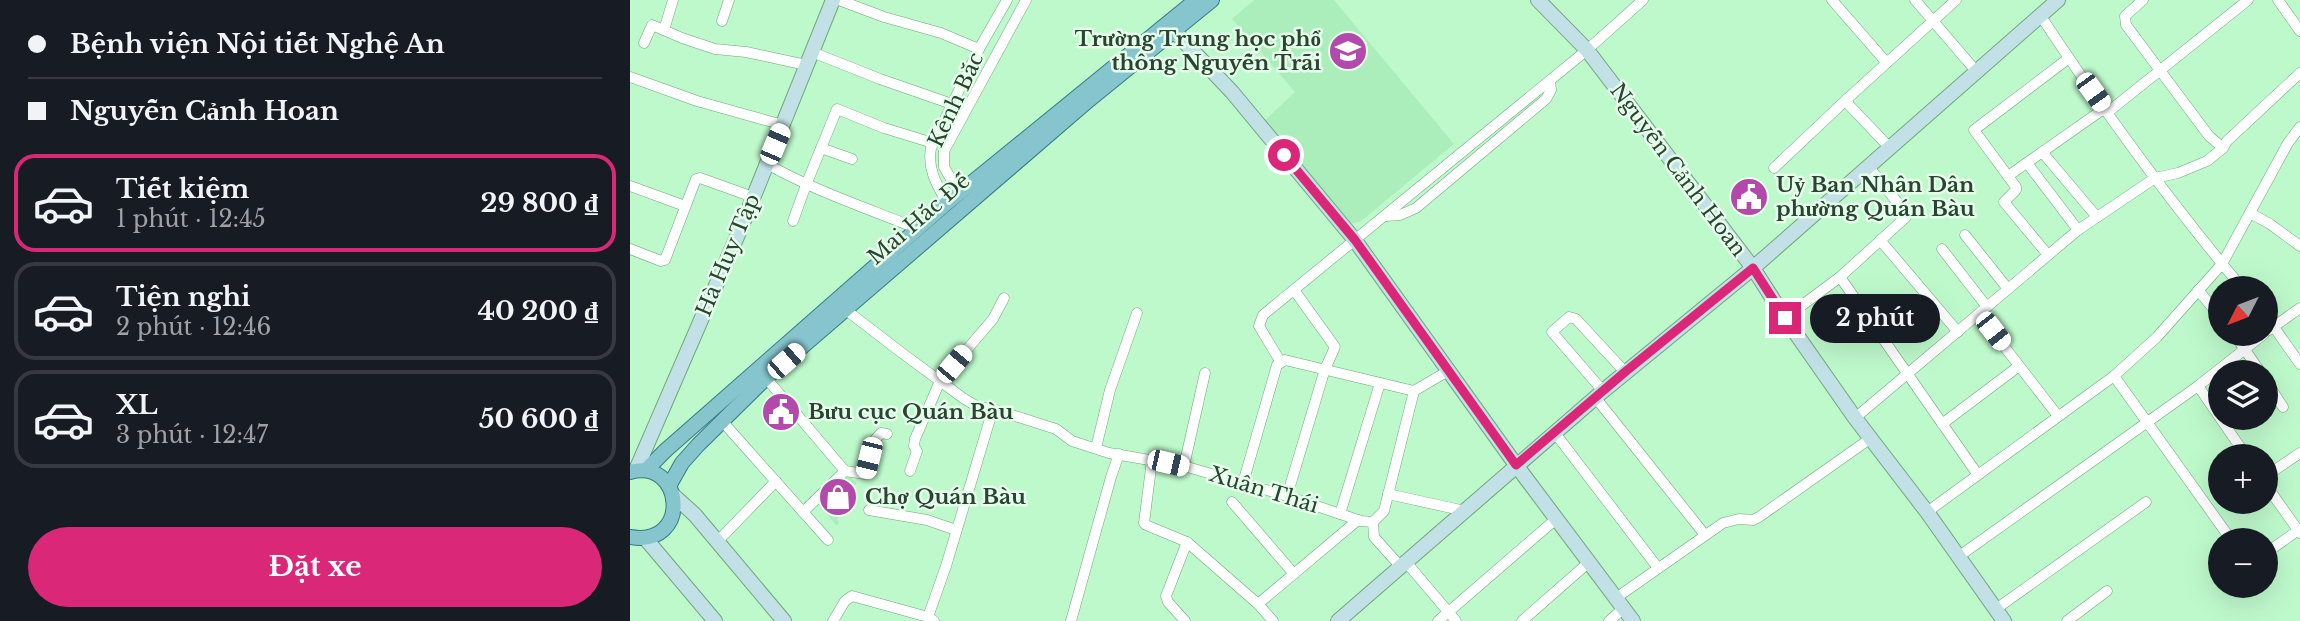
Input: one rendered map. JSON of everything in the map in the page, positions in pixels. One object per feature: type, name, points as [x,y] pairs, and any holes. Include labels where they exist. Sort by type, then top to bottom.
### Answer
[{"type":"main road","name":"Mai Hắc Đế","points":[[634,538],[654,536],[669,524],[675,505],[671,491],[682,463],[766,378],[1196,0]]},
{"type":"main road","name":"Mai Hắc Đế","points":[[637,471],[666,450],[959,193],[1212,0]]},
{"type":"main road","points":[[637,471],[655,473],[671,491]]},
{"type":"street","points":[[664,30],[673,0]]},
{"type":"street","points":[[722,21],[729,0]]},
{"type":"street","points":[[836,0],[941,33],[979,49]]},
{"type":"street","name":"Hà Huy Tập","points":[[637,471],[809,58],[836,0]]},
{"type":"street","name":"Kênh Bắc","points":[[947,203],[934,178],[930,161],[933,144],[979,49],[1007,0]]},
{"type":"street","name":"Kênh Bắc","points":[[959,193],[945,170],[944,150],[1026,0]]},
{"type":"street","name":"Nguyễn Cảnh Hoan","points":[[1540,0],[1587,50],[1753,268],[1855,418],[1927,512],[2000,615]]},
{"type":"street","points":[[1280,361],[1259,326],[1263,315],[1587,50],[1643,0]]},
{"type":"street","points":[[1832,0],[1886,62]]},
{"type":"street","points":[[1915,0],[1976,71]]},
{"type":"street","points":[[1774,169],[1886,62],[1956,0]]},
{"type":"street","points":[[1338,621],[1599,394],[1753,268],[2058,0]]},
{"type":"street","points":[[2143,0],[2125,16],[2126,25],[2158,71],[2209,136],[2222,148]]},
{"type":"street","points":[[2008,176],[2107,110],[2248,0]]},
{"type":"street","points":[[2278,0],[2300,31]]},
{"type":"street","points":[[2040,15],[2155,178],[2232,276]]},
{"type":"street","points":[[644,43],[652,25],[715,49],[809,58],[952,104]]},
{"type":"street","points":[[1174,31],[1232,92],[1355,240],[1448,372],[1633,621]]},
{"type":"street","points":[[2048,255],[2004,202],[2016,189],[1974,132],[1975,128],[2069,58]]},
{"type":"street","points":[[1855,418],[2078,230],[2155,178],[2178,173],[2207,161],[2300,73]]},
{"type":"street","points":[[630,77],[697,101],[783,125]]},
{"type":"street","points":[[1386,216],[1400,215],[1416,208],[1546,99],[1551,90],[1550,80]]},
{"type":"street","points":[[1847,99],[1849,105],[1889,147]]},
{"type":"street","points":[[793,221],[836,110],[933,144]]},
{"type":"street","points":[[1927,512],[2114,376],[2157,337],[2222,264],[2288,143],[2300,127]]},
{"type":"street","points":[[821,148],[852,159]]},
{"type":"street","points":[[2042,152],[2097,217]]},
{"type":"street","points":[[930,161],[943,161]]},
{"type":"street","points":[[2027,163],[2078,230]]},
{"type":"street","points":[[766,164],[806,185],[918,229]]},
{"type":"street","points":[[1785,318],[1840,278],[1907,215],[1868,166]]},
{"type":"street","points":[[1438,173],[1454,191]]},
{"type":"street","points":[[630,248],[664,260],[694,181],[700,178],[753,197]]},
{"type":"street","points":[[630,186],[685,206]]},
{"type":"street","points":[[2250,213],[2300,246]]},
{"type":"street","points":[[1965,235],[2008,289]]},
{"type":"street","points":[[1880,240],[1958,332]]},
{"type":"street","points":[[1942,248],[2019,366],[2059,416]]},
{"type":"street","points":[[1840,278],[1978,475]]},
{"type":"street","points":[[1287,496],[1325,369],[1335,347],[1294,290]]},
{"type":"street","points":[[2198,290],[2208,302]]},
{"type":"street","points":[[911,471],[917,451],[914,446],[915,439],[940,381],[993,319],[1004,298]]},
{"type":"street","points":[[2278,324],[2300,308]]},
{"type":"street","name":"Xuân Thái","points":[[846,310],[978,407],[993,409],[1056,429],[1072,441],[1109,453],[1184,467],[1373,523]]},
{"type":"street","points":[[1096,448],[1110,390],[1137,313]]},
{"type":"street","points":[[1625,372],[1576,319],[1569,317],[1552,332],[1705,535]]},
{"type":"street","points":[[2278,341],[2300,364]]},
{"type":"street","points":[[2243,346],[2252,360]]},
{"type":"street","points":[[1958,557],[2198,386],[2249,346]]},
{"type":"street","points":[[1280,361],[1414,391],[1448,372]]},
{"type":"street","points":[[1242,483],[1280,361]]},
{"type":"street","points":[[1942,424],[2019,366]]},
{"type":"street","points":[[1184,467],[1205,373]]},
{"type":"street","points":[[2114,376],[2223,528]]},
{"type":"street","points":[[766,378],[845,471],[865,474],[873,442],[881,433],[887,435]]},
{"type":"street","points":[[1340,514],[1380,383]]},
{"type":"street","points":[[2198,386],[2238,444]]},
{"type":"street","points":[[1414,391],[1384,511],[1373,523],[1374,537],[1456,621]]},
{"type":"street","points":[[2278,399],[2283,407]]},
{"type":"street","points":[[833,621],[845,601],[852,596],[931,619],[993,409]]},
{"type":"street","points":[[722,421],[828,540]]},
{"type":"street","points":[[1555,433],[1658,568]]},
{"type":"street","points":[[1609,621],[1620,603],[1658,568],[1705,535],[1731,520],[1753,520],[1759,517],[1871,438]]},
{"type":"street","points":[[2278,469],[2300,453]]},
{"type":"street","points":[[1071,621],[1119,454]]},
{"type":"street","points":[[1152,460],[1144,523],[1152,529],[1187,542],[1258,604],[1273,621]]},
{"type":"street","points":[[803,512],[845,471]]},
{"type":"street","points":[[717,542],[775,481]]},
{"type":"street","points":[[671,491],[695,515],[784,621]]},
{"type":"street","points":[[1388,494],[1465,511]]},
{"type":"street","points":[[1232,502],[1294,574]]},
{"type":"street","points":[[2000,615],[2146,502]]},
{"type":"street","points":[[2278,502],[2299,531],[2278,544]]},
{"type":"street","points":[[869,510],[914,517],[956,530]]},
{"type":"street","points":[[1438,621],[1556,519]]},
{"type":"street","points":[[1258,604],[1358,520]]},
{"type":"street","points":[[634,538],[715,621]]},
{"type":"street","points":[[1185,621],[1166,596],[1187,542]]},
{"type":"street","points":[[1522,621],[1588,563]]},
{"type":"street","points":[[2067,621],[2107,591]]},
{"type":"shaded area","points":[[1254,0],[1334,0],[1454,144],[1360,222],[1348,224],[1262,123],[1295,92],[1232,19]]},
{"type":"shaded area","name":"Chợ Quán Bàu","points":[[848,474],[857,483],[852,488],[855,492],[853,505],[837,519],[837,526],[816,502]]},
{"type":"place","name":"Trường Trung học phổ thông Nguyễn Trãi","points":[[1348,51]]},
{"type":"place","name":"Uỷ Ban Nhân Dân phường Quán Bàu","points":[[1749,197]]},
{"type":"place","name":"Bưu cục Quán Bàu","points":[[781,412]]},
{"type":"place","name":"Chợ Quán Bàu","points":[[838,497]]},
{"type":"route","points":[[1284,155],[1355,240],[1516,465],[1753,268],[1785,318]]}]
